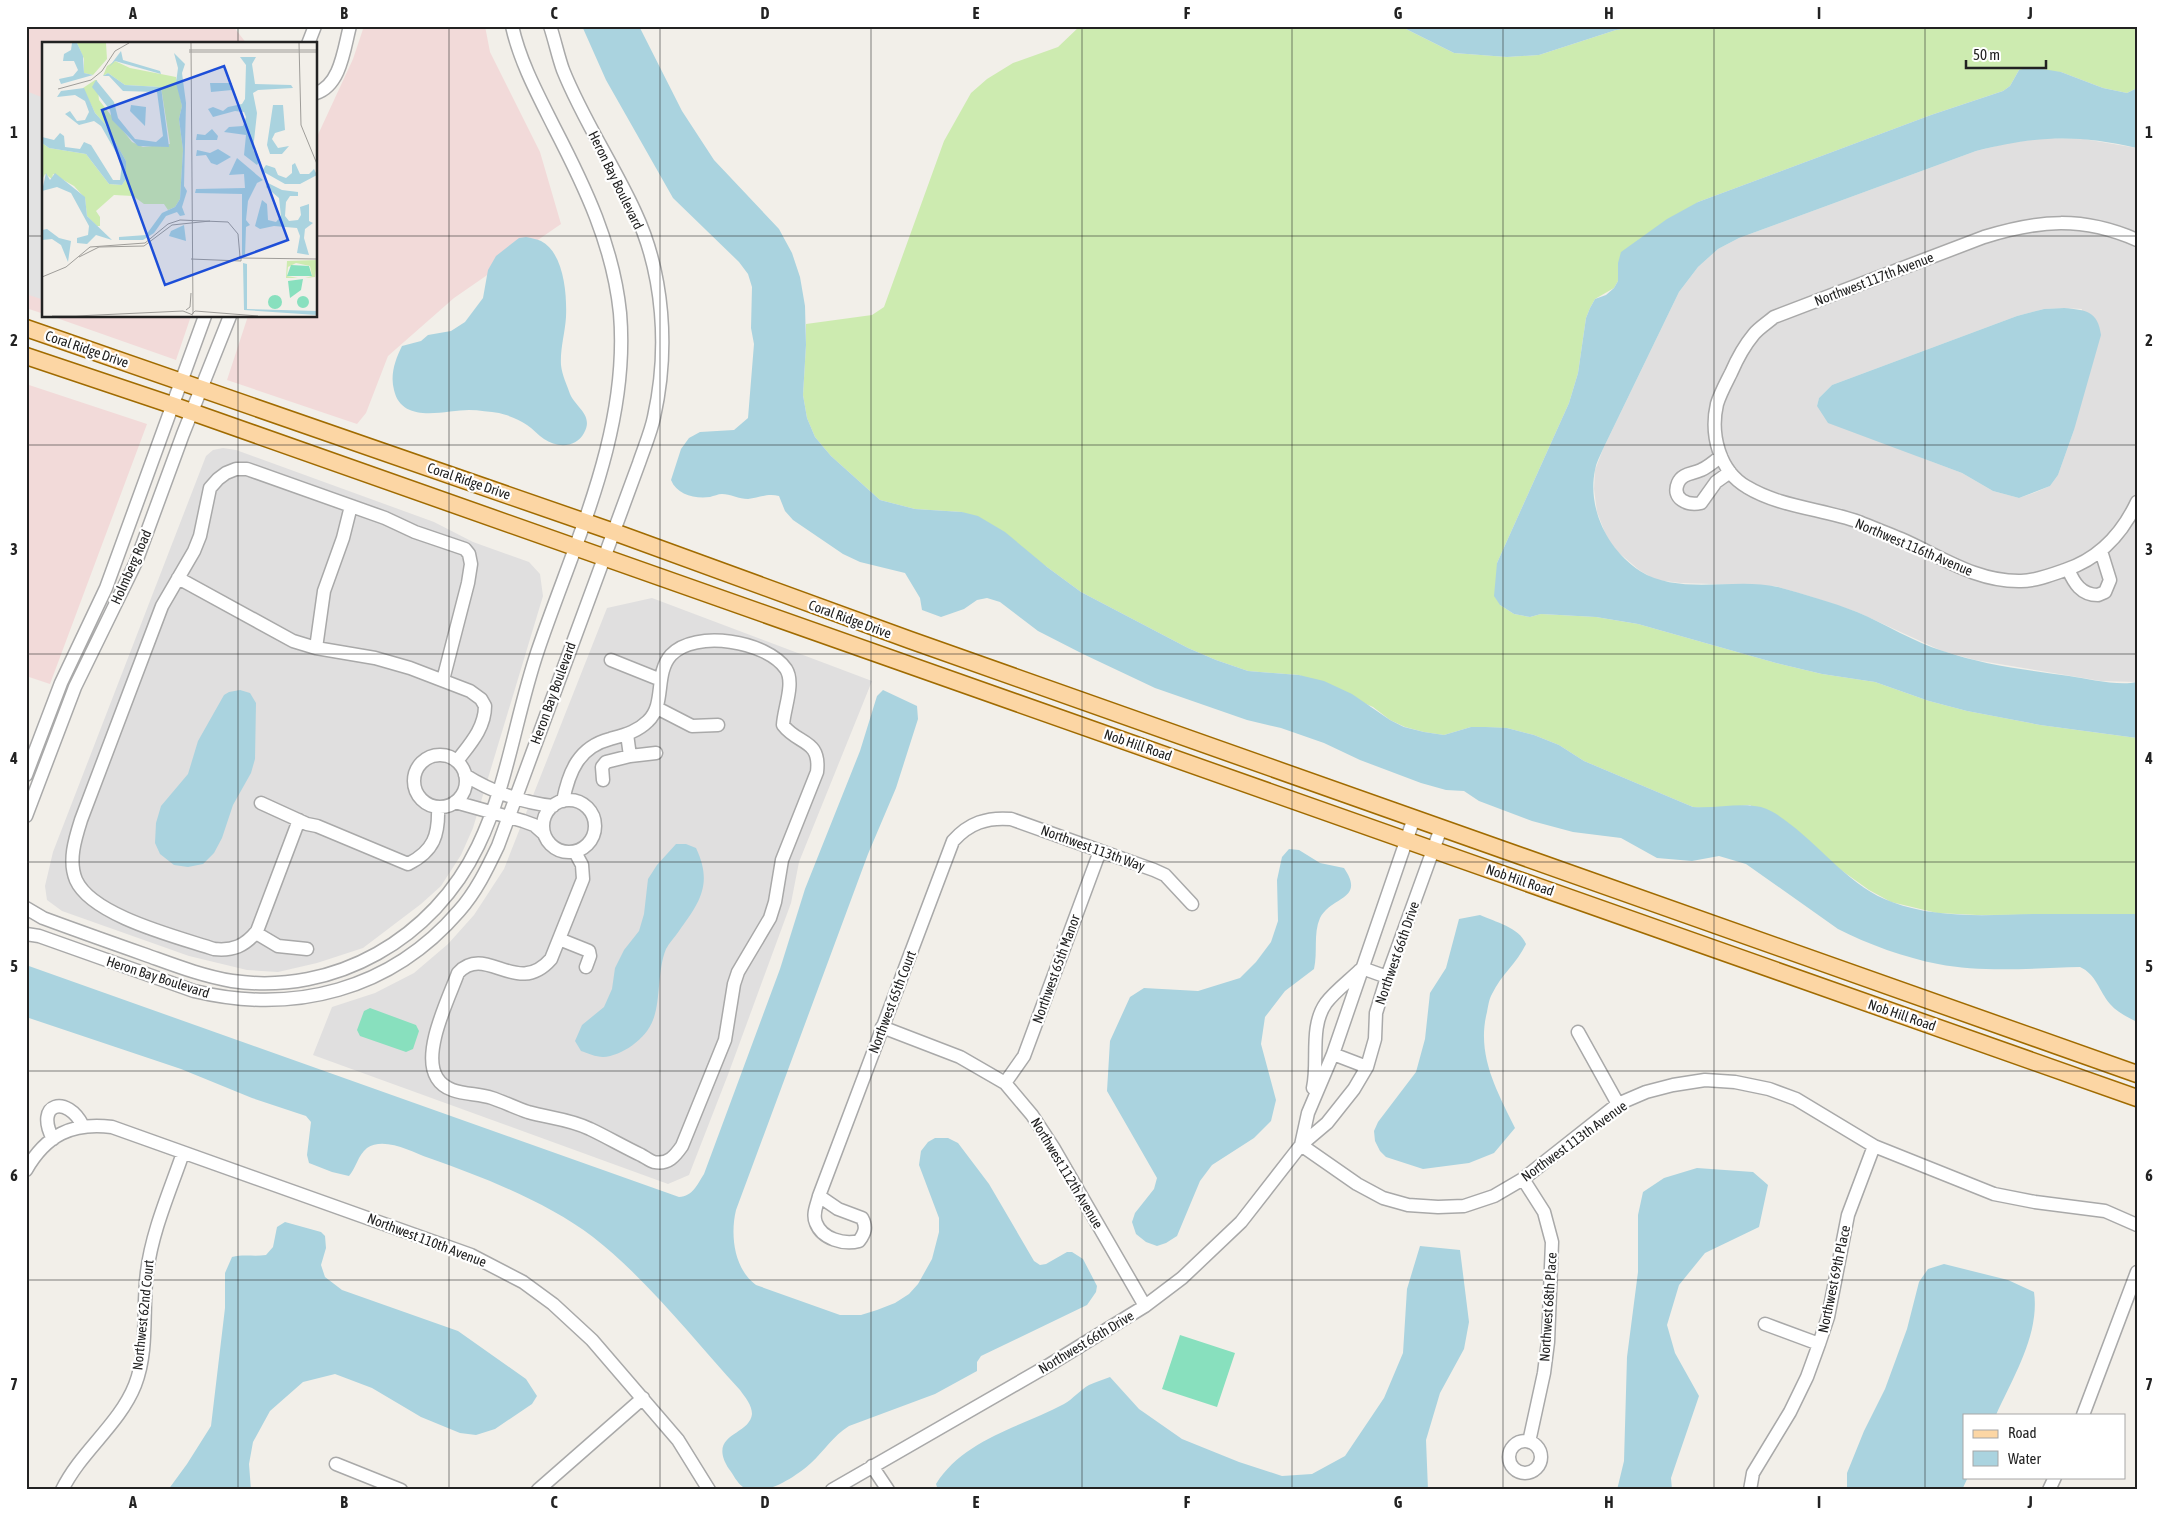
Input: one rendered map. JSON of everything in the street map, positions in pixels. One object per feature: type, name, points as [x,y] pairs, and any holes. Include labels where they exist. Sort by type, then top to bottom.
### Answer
[{"type":"main road","name":"Coral Ridge Drive","points":[[26,328],[584,521],[910,640]]},
{"type":"main road","name":"Coral Ridge Drive","points":[[26,356],[172,405],[574,548],[903,662]]},
{"type":"main road","name":"Nob Hill Road","points":[[910,640],[2137,1074]]},
{"type":"main road","name":"Nob Hill Road","points":[[903,662],[2137,1098]]},
{"type":"street","points":[[309,42],[315,26]]},
{"type":"street","points":[[318,92],[329,86],[334,78],[350,26]]},
{"type":"street","name":"Heron Bay Boulevard","points":[[26,908],[43,918],[199,973],[252,983],[278,983],[310,979],[340,971],[367,960],[396,943],[418,926],[443,901],[464,873],[480,843],[491,812],[537,652],[606,453],[615,409],[620,360],[620,316],[615,278],[602,229],[588,194],[524,65],[512,26]]},
{"type":"street","name":"Heron Bay Boulevard","points":[[26,934],[39,936],[212,996],[259,1001],[307,997],[332,992],[374,977],[402,962],[433,938],[460,910],[481,880],[498,846],[614,532],[654,417],[662,362],[661,313],[655,268],[636,213],[582,110],[563,69],[550,26]]},
{"type":"street","name":"Northwest 117th Avenue","points":[[1725,464],[1717,448],[1714,423],[1717,403],[1740,352],[1755,333],[1774,317],[2018,227],[2052,222],[2086,224],[2118,232],[2137,240]]},
{"type":"street","name":"Holmberg Road","points":[[26,775],[61,683],[106,588],[205,318]]},
{"type":"street","name":"Holmberg Road","points":[[26,816],[76,687],[136,562],[229,318]]},
{"type":"street","name":"Northwest 116th Avenue","points":[[1725,464],[1746,487],[1767,497],[1856,521],[1900,538],[1968,571],[1985,576],[2022,581],[2068,569],[2084,562],[2100,551]]},
{"type":"street","points":[[299,820],[256,932],[249,941],[227,951],[204,946],[120,917],[104,908],[81,889],[73,870],[75,839],[81,820],[153,628],[162,606],[200,536],[210,488],[218,479],[236,469],[247,469],[465,549],[469,554],[471,564],[468,582],[443,680]]},
{"type":"street","points":[[2068,569],[2077,586],[2083,592],[2098,595],[2105,592],[2110,580],[2100,551],[2125,524],[2137,502]]},
{"type":"street","points":[[316,648],[324,591],[343,538],[351,506]]},
{"type":"street","points":[[178,578],[235,608],[293,642],[316,648],[376,658],[470,691],[481,699],[485,706],[485,713],[476,735],[457,761]]},
{"type":"street","points":[[543,833],[545,816],[558,803],[577,759],[589,748],[627,734],[648,721],[656,708],[664,667],[672,655],[683,646],[718,640],[739,643],[778,660],[786,670],[790,682],[783,725],[788,732],[807,742],[816,753],[818,761],[817,772],[782,860],[775,902],[770,918],[746,956],[736,978],[729,1023],[718,1061],[682,1146],[674,1157],[667,1162],[654,1162],[590,1128],[557,1117],[528,1112],[488,1096],[460,1092],[446,1086],[437,1079],[432,1068],[431,1053],[458,973],[465,965],[475,962],[520,974],[532,973],[543,968],[551,959],[583,879],[582,865],[575,852]]},
{"type":"street","points":[[610,660],[660,680]]},
{"type":"street","points":[[656,708],[692,726],[718,726]]},
{"type":"street","points":[[627,734],[630,756]]},
{"type":"street","points":[[603,780],[602,767],[606,762],[630,756],[656,753]]},
{"type":"street","points":[[456,802],[534,825],[543,833],[546,840],[559,851],[575,852],[589,843],[595,828],[591,812],[579,802],[530,802],[498,791],[465,775],[457,761],[441,754],[424,760],[418,766],[414,775],[416,793],[429,805],[447,806],[456,802],[464,790],[465,775]]},
{"type":"street","points":[[261,803],[408,864],[420,858],[432,845],[438,822],[438,807]]},
{"type":"street","name":"Northwest 113th Way","points":[[981,821],[1011,818],[1165,875],[1192,904]]},
{"type":"street","name":"Northwest 66th Drive","points":[[1308,1114],[1333,1054],[1414,818]]},
{"type":"street","name":"Northwest 65th Court","points":[[819,1196],[953,841],[970,825],[981,821]]},
{"type":"street","name":"Northwest 66th Drive","points":[[832,1490],[1049,1365],[1145,1306],[1182,1278],[1241,1222],[1301,1145],[1327,1123],[1354,1089],[1367,1067],[1375,1038],[1376,1013],[1387,977],[1442,828]]},
{"type":"street","name":"Northwest 65th Manor","points":[[1005,1083],[1024,1056],[1100,851]]},
{"type":"street","points":[[256,932],[278,946],[307,949]]},
{"type":"street","points":[[559,939],[588,951],[590,956],[586,968]]},
{"type":"street","points":[[1362,968],[1387,977]]},
{"type":"street","name":"Northwest 66th Drive","points":[[1301,1145],[1316,1076],[1316,1039],[1319,1016],[1327,1002],[1362,968]]},
{"type":"street","name":"Northwest 112th Avenue","points":[[882,1027],[960,1058],[1005,1083],[1032,1115],[1053,1147],[1145,1306]]},
{"type":"street","points":[[1578,1032],[1618,1104]]},
{"type":"street","points":[[1333,1054],[1367,1067]]},
{"type":"street","name":"Northwest 113th Avenue","points":[[1301,1145],[1358,1184],[1383,1198],[1408,1205],[1438,1208],[1464,1206],[1494,1196],[1522,1179],[1618,1104],[1646,1092],[1673,1085],[1705,1080],[1735,1082],[1769,1089],[1796,1099],[1874,1146],[1994,1194],[2034,1202],[2105,1211],[2137,1225]]},
{"type":"street","points":[[26,1170],[34,1157],[58,1136],[46,1122],[46,1116],[53,1108],[58,1106],[69,1108],[79,1117],[83,1126]]},
{"type":"street","name":"Northwest 110th Avenue","points":[[58,1136],[91,1124],[112,1127],[462,1251],[495,1266],[523,1282],[553,1304],[592,1340],[678,1440],[709,1490]]},
{"type":"street","name":"Northwest 69th Place","points":[[1750,1490],[1753,1473],[1790,1412],[1820,1344],[1832,1301],[1848,1215],[1874,1146]]},
{"type":"street","name":"Northwest 62nd Court","points":[[62,1490],[85,1455],[120,1413],[135,1384],[142,1359],[146,1273],[150,1247],[183,1152]]},
{"type":"street","name":"Northwest 68th Place","points":[[1522,1179],[1544,1212],[1552,1242],[1548,1342],[1544,1373],[1529,1442]]},
{"type":"street","points":[[2083,1414],[2137,1272]]},
{"type":"street","points":[[1765,1324],[1820,1344]]},
{"type":"street","points":[[538,1490],[643,1398]]},
{"type":"street","points":[[336,1464],[401,1490]]},
{"type":"street","points":[[872,1466],[888,1490]]},
{"type":"street","points":[[2049,1490],[2055,1478]]},
{"type":"shaded area","points":[[26,26],[233,26],[245,42],[42,42],[42,313],[26,308]]},
{"type":"shaded area","points":[[364,26],[485,26],[490,52],[540,152],[561,224],[454,298],[388,356],[366,413],[357,424],[227,380],[247,318],[318,318],[318,135],[353,59]]},
{"type":"shaded area","points":[[26,91],[42,97],[42,299],[26,294]]},
{"type":"shaded area","points":[[2046,138],[2084,139],[2137,148],[2137,682],[2101,681],[1975,660],[1942,651],[1857,612],[1775,586],[1681,583],[1656,580],[1639,570],[1618,552],[1607,538],[1597,512],[1594,489],[1595,470],[1603,449],[1679,292],[1698,267],[1718,249],[1739,238],[1976,151],[2008,143]],"holes":[[[2044,309],[2082,309],[2074,430],[2058,475],[2050,486],[2036,492],[2019,498],[1993,491],[1962,473],[1922,458],[1817,406],[1819,398],[1832,385],[2017,316]]]},
{"type":"shaded area","points":[[57,318],[190,318],[176,360]]},
{"type":"shaded area","points":[[26,384],[147,424],[50,684],[26,676]]},
{"type":"shaded area","points":[[223,448],[236,450],[434,522],[473,542],[529,562],[540,574],[543,596],[473,828],[461,855],[441,886],[421,904],[363,948],[317,963],[278,972],[247,970],[189,956],[62,911],[47,900],[45,886],[53,852],[206,456],[213,450]]},
{"type":"shaded area","points":[[652,598],[872,681],[799,862],[791,903],[689,1175],[668,1184],[313,1055],[332,1007],[375,993],[414,973],[448,944],[474,915],[504,869],[607,608]]},
{"type":"green space","points":[[1080,26],[1400,26],[1454,53],[1507,57],[1539,55],[1616,30],[1645,26],[1739,29],[1751,26],[2137,26],[2137,88],[2127,93],[2103,88],[2061,72],[2019,70],[2010,86],[2003,91],[1931,115],[1698,202],[1618,274],[1618,281],[1614,288],[1595,299],[1586,318],[1578,373],[1569,403],[1497,563],[1500,605],[1514,614],[1530,617],[1541,614],[1596,617],[1638,624],[1776,663],[1822,674],[1875,682],[1929,701],[1967,711],[2040,725],[2137,738],[2137,914],[1977,915],[1937,913],[1891,902],[1869,890],[1750,805],[1711,809],[1693,807],[1584,761],[1559,745],[1534,735],[1507,728],[1471,727],[1444,735],[1405,727],[1390,720],[1373,707],[1299,675],[1248,671],[1188,648],[1081,592],[1047,567],[962,512],[915,509],[880,500],[831,456],[815,437],[807,418],[803,395],[806,324],[872,315],[884,307],[944,141],[971,93],[987,79],[1013,63],[1058,47]]},
{"type":"green space","points":[[370,1008],[416,1025],[419,1031],[413,1049],[406,1052],[360,1036],[357,1030],[364,1011]]},
{"type":"green space","points":[[1180,1335],[1235,1353],[1217,1407],[1162,1389]]},
{"type":"water","points":[[582,26],[639,26],[682,111],[714,160],[779,229],[792,253],[800,277],[805,306],[806,345],[803,395],[807,418],[815,437],[831,456],[880,500],[915,509],[962,512],[978,516],[1005,532],[1081,592],[1188,648],[1248,671],[1299,675],[1324,681],[1352,694],[1390,720],[1404,727],[1444,735],[1471,727],[1507,728],[1534,735],[1559,745],[1584,761],[1693,807],[1744,805],[1765,808],[1790,824],[1851,878],[1877,896],[1892,902],[1927,911],[1962,915],[2137,914],[2137,1022],[2113,1007],[2094,978],[2080,967],[2009,969],[1955,967],[1887,950],[1838,929],[1746,864],[1719,856],[1692,861],[1657,858],[1621,838],[1573,832],[1532,821],[1479,801],[1464,791],[1446,790],[1421,783],[1360,760],[1324,743],[1281,728],[1247,720],[1155,688],[1038,631],[1000,602],[987,598],[977,600],[964,609],[941,617],[922,610],[920,598],[905,573],[860,562],[843,554],[793,520],[785,511],[779,496],[767,495],[748,499],[722,494],[698,497],[682,492],[671,480],[681,449],[689,438],[700,432],[734,430],[748,418],[754,344],[751,328],[752,287],[748,274],[739,262],[673,198],[606,80]]},
{"type":"water","points":[[1400,26],[1645,26],[1616,30],[1539,55],[1507,57],[1454,53]]},
{"type":"water","points":[[1645,26],[1751,26],[1739,29]]},
{"type":"water","points":[[2031,67],[2061,72],[2103,88],[2127,93],[2137,88],[2137,148],[2095,140],[2056,139],[2018,142],[1976,151],[1739,238],[1718,249],[1698,267],[1679,292],[1598,460],[1593,485],[1594,499],[1602,527],[1618,552],[1640,571],[1656,578],[1672,583],[1708,585],[1761,584],[1778,587],[1847,608],[1921,643],[1958,656],[2005,666],[2103,682],[2137,682],[2137,738],[2040,725],[1967,711],[1929,701],[1875,682],[1822,674],[1776,663],[1638,624],[1596,617],[1541,614],[1530,617],[1514,614],[1500,605],[1494,596],[1497,563],[1569,403],[1578,373],[1586,318],[1595,299],[1606,295],[1614,288],[1618,281],[1618,263],[1621,252],[1667,219],[1698,202],[1931,115],[2003,91],[2010,86],[2019,70]]},
{"type":"water","points":[[526,237],[539,240],[549,247],[559,264],[565,286],[566,308],[561,365],[570,394],[586,416],[587,421],[587,427],[581,438],[571,444],[560,445],[549,442],[524,423],[499,413],[469,410],[437,413],[415,412],[406,408],[399,401],[394,390],[394,368],[402,346],[421,341],[428,335],[451,331],[465,322],[483,298],[488,270],[496,256],[519,238]]},
{"type":"water","points":[[2064,308],[2090,313],[2097,321],[2101,335],[2074,430],[2058,475],[2050,486],[2019,498],[1993,491],[1962,473],[1828,423],[1817,406],[1819,398],[1832,385],[2017,316],[2044,309]]},
{"type":"water","points":[[240,690],[250,693],[256,703],[255,759],[251,773],[233,805],[222,838],[214,853],[203,864],[188,867],[174,865],[160,854],[155,843],[156,823],[161,806],[188,774],[198,741],[224,695]]},
{"type":"water","points":[[883,690],[917,706],[918,719],[896,788],[868,854],[736,1210],[734,1240],[738,1261],[756,1285],[840,1315],[861,1315],[895,1303],[909,1294],[918,1284],[932,1259],[939,1232],[939,1218],[919,1165],[921,1151],[928,1142],[935,1138],[948,1138],[958,1143],[989,1184],[1034,1261],[1040,1265],[1046,1264],[1067,1252],[1072,1252],[1083,1259],[1097,1286],[1096,1292],[1087,1305],[981,1356],[977,1362],[977,1371],[935,1394],[849,1426],[838,1434],[805,1468],[788,1480],[769,1489],[759,1491],[743,1487],[729,1469],[723,1457],[723,1448],[726,1442],[744,1427],[752,1414],[750,1404],[746,1398],[670,1310],[613,1254],[575,1224],[535,1202],[492,1182],[390,1144],[374,1145],[367,1148],[361,1154],[349,1176],[332,1172],[309,1163],[307,1155],[311,1122],[306,1116],[252,1098],[181,1069],[26,1017],[26,965],[679,1197],[688,1195],[704,1174],[780,969],[805,889],[860,751],[877,696]]},
{"type":"water","points":[[676,844],[686,844],[696,848],[701,861],[704,882],[702,892],[693,911],[666,949],[661,967],[657,1004],[650,1027],[639,1040],[625,1050],[610,1056],[600,1057],[581,1051],[575,1041],[582,1025],[604,1007],[612,989],[615,968],[624,950],[639,931],[644,914],[648,879],[657,865]]},
{"type":"water","points":[[1289,849],[1299,850],[1320,863],[1344,868],[1350,878],[1351,886],[1349,892],[1331,905],[1320,918],[1317,930],[1314,969],[1285,991],[1265,1017],[1261,1044],[1276,1100],[1271,1121],[1254,1138],[1212,1165],[1200,1181],[1177,1236],[1157,1246],[1146,1242],[1136,1234],[1132,1222],[1135,1213],[1154,1189],[1157,1178],[1107,1091],[1110,1041],[1130,997],[1144,988],[1198,991],[1240,978],[1256,962],[1271,942],[1278,921],[1277,880],[1282,857]]},
{"type":"water","points":[[1480,915],[1512,929],[1523,938],[1526,944],[1491,996],[1484,1028],[1486,1058],[1490,1072],[1515,1128],[1494,1153],[1469,1163],[1423,1169],[1386,1157],[1380,1151],[1375,1141],[1374,1131],[1378,1122],[1416,1072],[1425,1039],[1430,993],[1446,968],[1459,919]]},
{"type":"water","points":[[1697,1168],[1753,1172],[1768,1185],[1759,1227],[1705,1253],[1679,1285],[1667,1325],[1675,1353],[1699,1396],[1671,1478],[1672,1490],[1617,1490],[1624,1461],[1627,1357],[1638,1272],[1638,1215],[1643,1192],[1664,1178]]},
{"type":"water","points":[[285,1222],[321,1232],[325,1236],[326,1248],[321,1265],[325,1277],[342,1290],[458,1331],[526,1379],[537,1396],[532,1404],[495,1429],[476,1435],[460,1433],[421,1417],[372,1388],[335,1374],[303,1382],[270,1411],[253,1442],[249,1464],[251,1490],[168,1490],[211,1426],[225,1308],[225,1273],[232,1257],[266,1255],[273,1247],[277,1227]]},
{"type":"water","points":[[1420,1246],[1460,1250],[1469,1322],[1464,1349],[1440,1393],[1426,1440],[1428,1490],[938,1490],[936,1484],[948,1469],[977,1445],[1064,1404],[1089,1385],[1110,1377],[1139,1409],[1182,1439],[1239,1462],[1282,1476],[1312,1474],[1345,1456],[1384,1398],[1403,1353],[1407,1289]]},
{"type":"water","points":[[1944,1264],[2008,1280],[2034,1292],[2033,1324],[2024,1355],[1996,1414],[1963,1414],[1963,1478],[1968,1478],[1962,1490],[1847,1490],[1847,1473],[1864,1431],[1885,1389],[1907,1329],[1919,1282],[1928,1269]]}]
